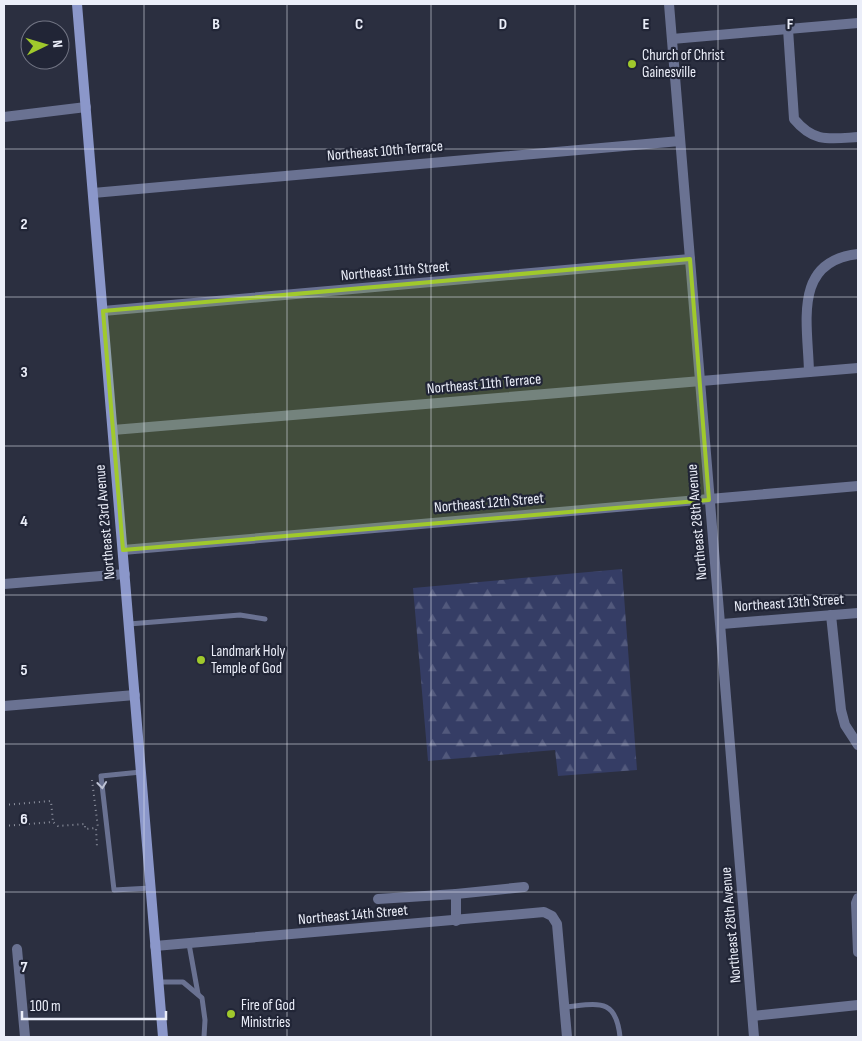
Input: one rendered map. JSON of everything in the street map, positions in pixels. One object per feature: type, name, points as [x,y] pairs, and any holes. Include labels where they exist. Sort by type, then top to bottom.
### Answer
[{"type":"main road","name":"Northeast 23rd Avenue","points":[[77,4],[163,1037]]},
{"type":"street","name":"Northeast 28th Avenue","points":[[670,4],[700,382],[722,624],[754,1037]]},
{"type":"street","points":[[672,39],[858,23]]},
{"type":"street","points":[[788,29],[794,119],[802,129],[821,139],[858,137]]},
{"type":"street","points":[[4,116],[86,107]]},
{"type":"street","name":"Northeast 10th Terrace","points":[[93,193],[680,141]]},
{"type":"street","points":[[809,372],[807,299],[811,281],[823,266],[843,256],[858,254]]},
{"type":"street","name":"Northeast 11th Street","points":[[103,311],[690,259]]},
{"type":"street","name":"Northeast 11th Terrace","points":[[113,430],[858,368]]},
{"type":"street","name":"Northeast 12th Street","points":[[122,550],[858,486]]},
{"type":"street","points":[[4,584],[125,574]]},
{"type":"street","name":"Northeast 13th Street","points":[[722,624],[858,613]]},
{"type":"street","points":[[831,615],[844,725],[856,745],[858,745]]},
{"type":"street","points":[[4,706],[135,695]]},
{"type":"street","points":[[378,899],[524,887]]},
{"type":"street","points":[[456,894],[456,921]]},
{"type":"street","points":[[858,898],[856,903],[858,952]]},
{"type":"street","name":"Northeast 14th Street","points":[[156,946],[544,912],[552,916],[557,924],[564,1007]]},
{"type":"street","points":[[17,949],[25,1037]]},
{"type":"street","points":[[753,1016],[858,1005]]},
{"type":"street","points":[[564,1007],[567,1037]]},
{"type":"lane","points":[[129,624],[240,615],[265,619]]},
{"type":"lane","points":[[141,772],[101,776],[114,890],[151,888]]},
{"type":"lane","points":[[189,944],[198,995]]},
{"type":"lane","points":[[158,982],[182,982],[202,998],[205,1020],[204,1037]]},
{"type":"lane","points":[[564,1007],[592,1005],[607,1007],[614,1011],[618,1018],[620,1037]]},
{"type":"path","points":[[92,780],[97,847]]},
{"type":"path","points":[[4,804],[51,801],[53,822]]},
{"type":"path","points":[[4,826],[53,822],[58,826],[84,824],[85,829],[97,828]]},
{"type":"highlighted area","points":[[690,259],[709,500],[123,550],[103,311]]},
{"type":"green space","points":[[622,569],[637,770],[558,776],[555,750],[428,761],[413,588]]},
{"type":"place","name":"Church of Christ Gainesville","points":[[632,64]]},
{"type":"place","name":"Landmark Holy Temple of God","points":[[201,660]]},
{"type":"place","name":"Fire of God Ministries","points":[[231,1014]]}]
